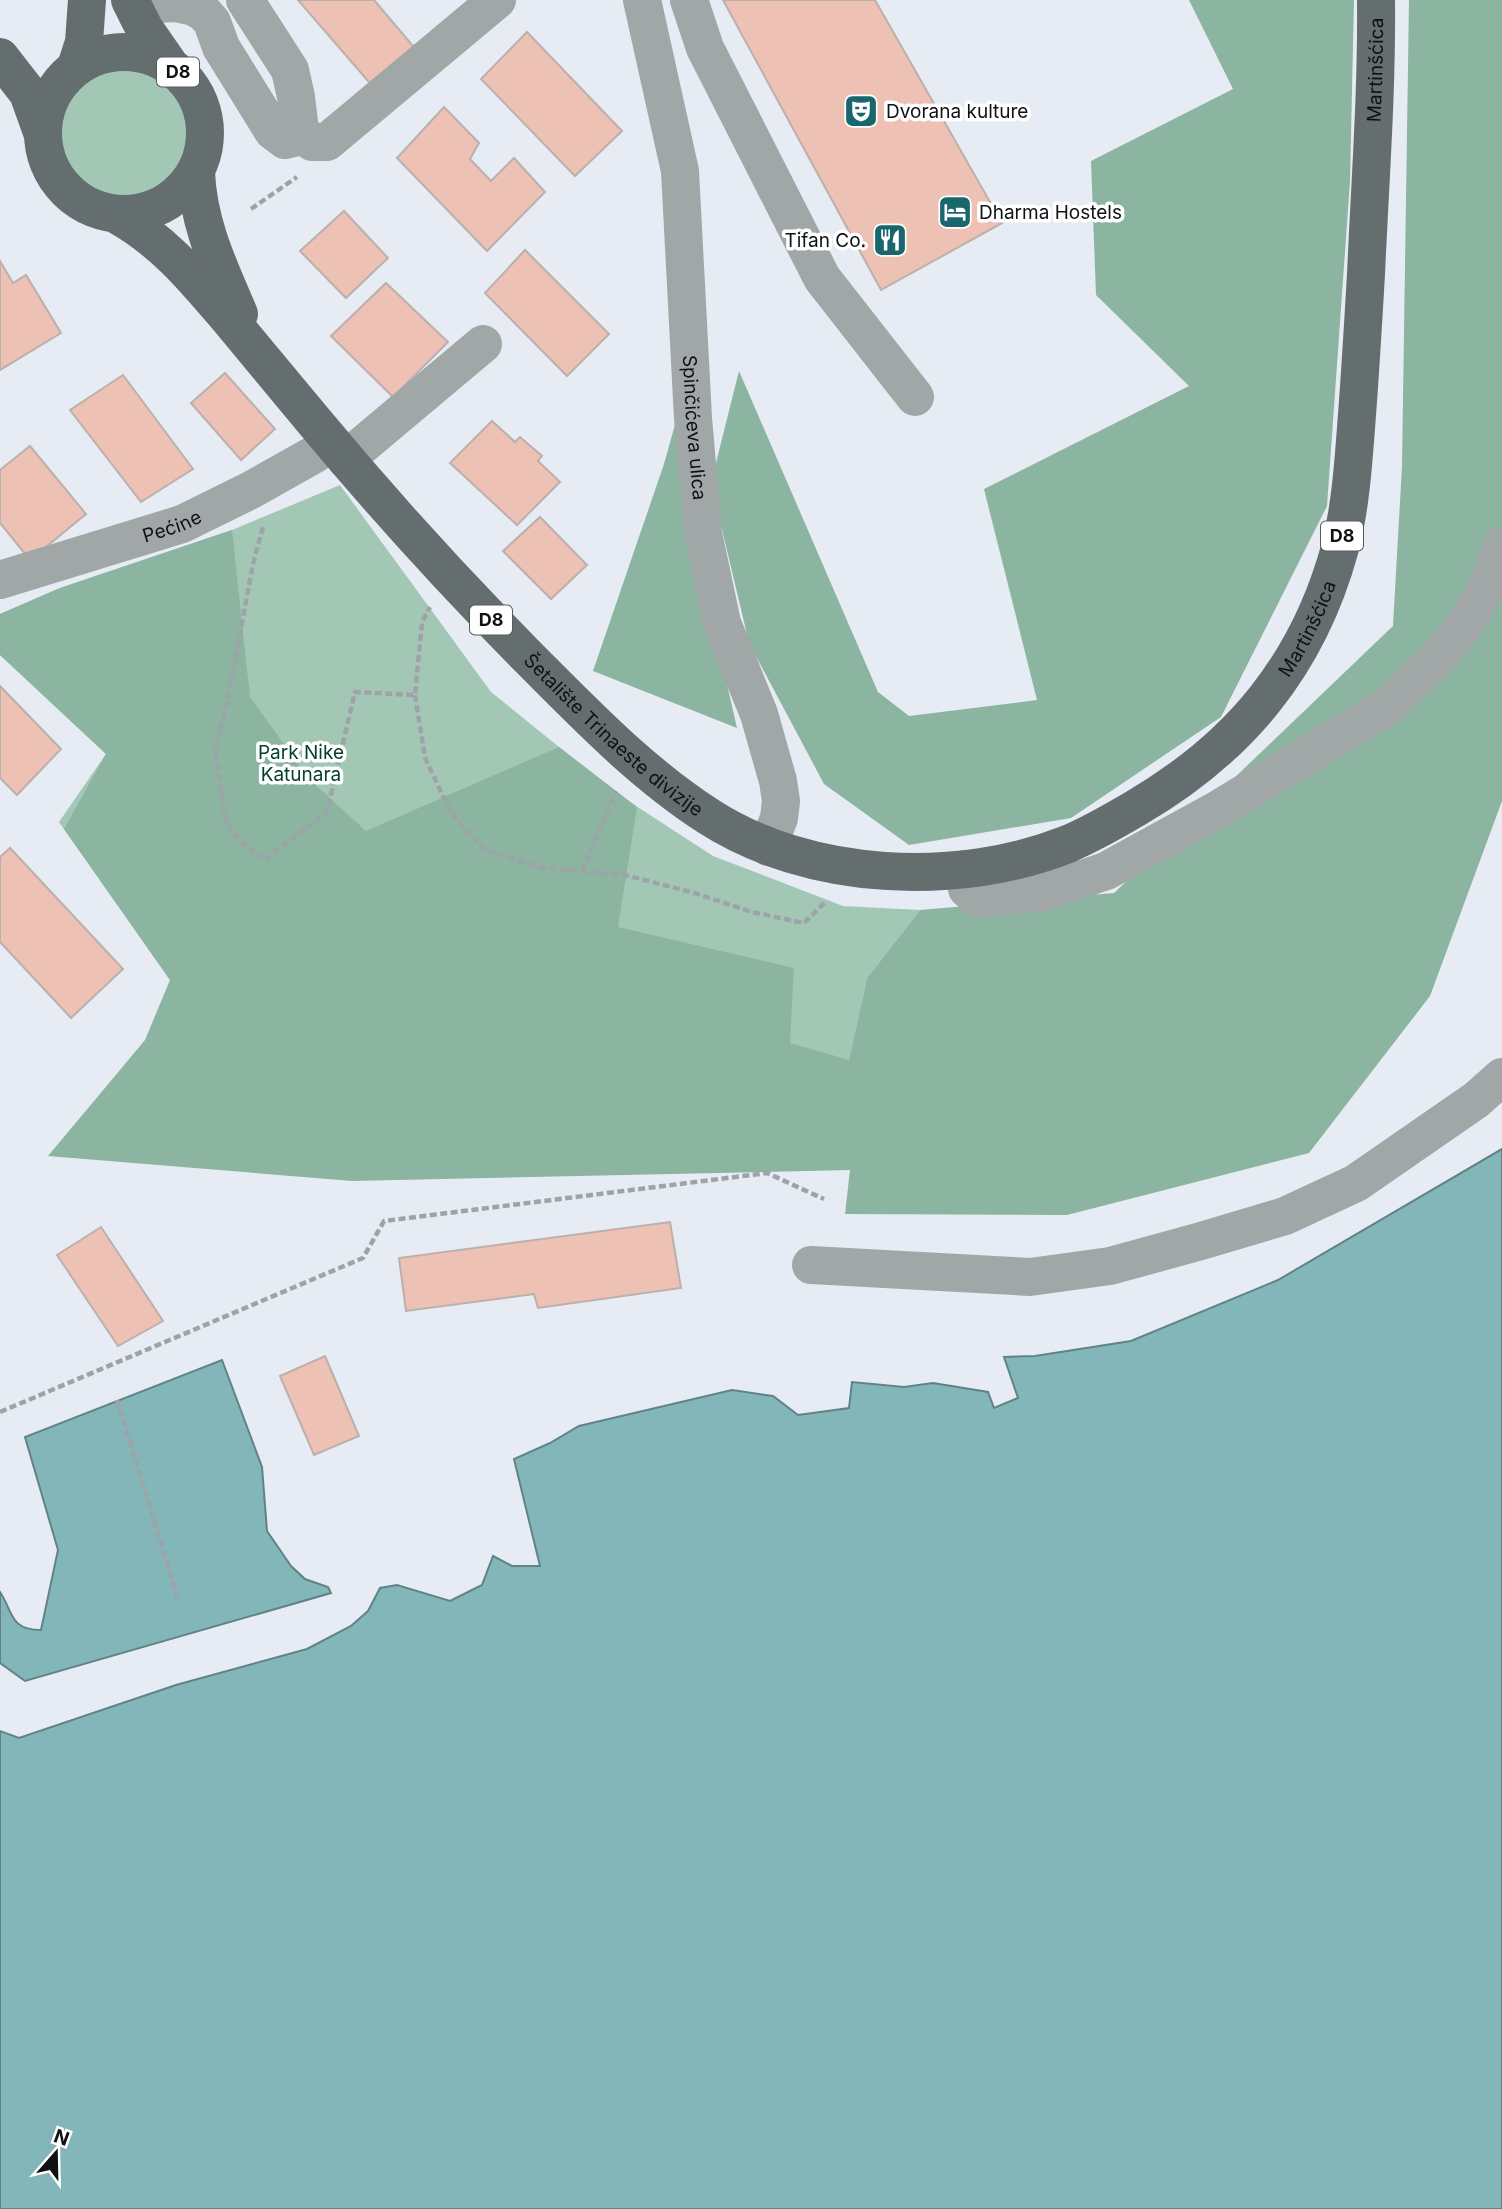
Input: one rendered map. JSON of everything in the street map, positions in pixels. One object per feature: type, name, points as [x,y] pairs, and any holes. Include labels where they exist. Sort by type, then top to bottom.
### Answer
[{"type":"main road","name":"D8","points":[[76,67],[84,42],[88,0]]},
{"type":"main road","name":"Martinšćica","points":[[768,847],[833,864],[902,872],[964,869],[1021,858],[1067,844],[1177,785],[1248,721],[1278,684],[1301,647],[1323,599],[1341,544],[1352,477],[1363,336],[1376,0]]},
{"type":"main road","name":"D8","points":[[134,7],[155,47],[189,83],[200,103],[206,126],[204,149],[196,172],[182,190],[163,205],[141,213],[117,215],[84,204],[58,181],[43,149],[42,132],[46,107],[57,84],[76,67],[98,55],[123,51],[149,55],[171,66]]},
{"type":"main road","name":"D8","points":[[0,57],[28,93],[42,132]]},
{"type":"main road","name":"Šetalište Trinaeste divizije","points":[[196,172],[197,195],[208,240],[253,349]]},
{"type":"main road","name":"Šetalište Trinaeste divizije","points":[[117,215],[148,234],[180,261],[338,450],[467,595],[608,737],[707,815],[768,847]]},
{"type":"street","points":[[245,0],[290,70],[300,131],[312,142],[327,142],[497,0]]},
{"type":"street","name":"Spinčićeva ulica","points":[[642,0],[680,171],[693,418],[703,533],[722,623],[759,714],[781,801],[779,818],[768,847]]},
{"type":"street","points":[[689,0],[705,48],[822,278],[915,397]]},
{"type":"street","points":[[134,7],[175,3],[194,7],[204,13],[212,22],[221,47],[273,131],[285,140],[293,138],[300,131]]},
{"type":"street","name":"Pećine","points":[[0,580],[182,524],[315,454],[338,450],[483,344]]},
{"type":"street","points":[[964,869],[967,889],[979,900],[1044,892],[1106,871],[1217,810],[1388,706],[1439,657],[1467,621],[1489,583],[1502,545]]},
{"type":"street","points":[[811,1265],[1030,1277],[1110,1266],[1188,1245],[1286,1216],[1356,1183],[1476,1100],[1502,1077]]},
{"type":"path","points":[[260,518],[264,524],[253,564],[215,751],[226,822],[241,842],[265,860],[327,812],[355,692],[415,695]]},
{"type":"path","points":[[434,598],[422,622],[415,695],[425,758],[451,813],[483,849],[544,868],[625,875],[691,892],[752,912],[804,923],[828,898]]},
{"type":"path","points":[[582,871],[620,783]]},
{"type":"path","points":[[0,1412],[363,1258],[384,1221],[767,1173],[824,1199]]},
{"type":"path","points":[[117,1400],[178,1599]]},
{"type":"green space","points":[[1189,0],[1354,0],[1350,181],[1327,506],[1221,717],[1071,818],[909,845],[824,784],[749,643],[711,483],[739,371],[878,692],[909,716],[1037,700],[984,489],[1189,386],[1096,295],[1091,161],[1233,89]]},
{"type":"green space","points":[[1409,0],[1502,0],[1502,801],[1430,996],[1309,1153],[1067,1215],[845,1214],[850,1170],[352,1181],[48,1156],[145,1040],[170,980],[64,829],[106,754],[0,655],[0,614],[60,588],[232,530],[250,697],[310,780],[366,831],[559,747],[637,807],[618,927],[794,968],[790,1043],[849,1060],[867,978],[920,910],[1114,893],[1393,626],[1402,466]]},
{"type":"green space","points":[[124,63],[151,68],[173,84],[189,106],[194,133],[189,160],[173,182],[151,198],[124,203],[97,198],[75,182],[59,160],[54,133],[59,106],[75,84],[97,68]]},
{"type":"green space","points":[[679,410],[700,567],[737,728],[593,671],[664,464]]},
{"type":"green space","name":"Park Nike Katunara","points":[[340,485],[491,692],[616,793],[713,856],[843,906],[920,910],[867,978],[849,1061],[436,942],[170,980],[59,822],[106,754],[0,655],[0,614],[60,588],[232,530]]},
{"type":"water","points":[[1502,1149],[1502,2209],[0,2209],[0,1731],[19,1738],[176,1685],[307,1649],[351,1626],[368,1611],[380,1588],[397,1585],[450,1601],[482,1585],[493,1556],[512,1566],[540,1566],[514,1459],[579,1426],[732,1390],[773,1396],[798,1415],[849,1408],[852,1382],[904,1387],[933,1383],[988,1392],[994,1408],[1018,1398],[1004,1357],[1035,1356],[1131,1341],[1278,1280]]},
{"type":"water","points":[[222,1360],[262,1467],[267,1531],[291,1566],[305,1579],[328,1587],[331,1593],[25,1681],[0,1663],[0,1592],[17,1623],[23,1627],[41,1630],[58,1550],[25,1437]]},
{"type":"building","points":[[298,0],[374,0],[419,53],[375,89]]},
{"type":"building","name":"Dvorana kulture","points":[[723,0],[875,0],[1002,223],[881,290]]},
{"type":"building","points":[[527,32],[622,131],[575,176],[481,79]]},
{"type":"building","points":[[444,107],[479,143],[470,159],[491,181],[514,158],[545,192],[487,251],[397,158]]},
{"type":"building","points":[[344,211],[388,258],[346,298],[300,251]]},
{"type":"building","points":[[525,250],[609,334],[567,376],[485,293]]},
{"type":"building","points":[[0,261],[13,283],[26,275],[61,333],[0,370]]},
{"type":"building","points":[[386,283],[448,342],[393,397],[331,336]]},
{"type":"building","points":[[225,373],[275,429],[241,460],[191,403]]},
{"type":"building","points":[[123,375],[193,469],[141,502],[70,410]]},
{"type":"building","points":[[492,421],[515,442],[520,437],[542,456],[538,461],[560,482],[517,525],[450,463]]},
{"type":"building","points":[[30,446],[86,514],[30,560],[0,523],[0,470]]},
{"type":"building","points":[[540,517],[587,565],[551,599],[503,551]]},
{"type":"building","points":[[0,686],[61,749],[17,795],[0,778]]},
{"type":"building","points":[[10,848],[123,969],[71,1018],[0,942],[0,857]]},
{"type":"building","points":[[670,1222],[681,1288],[538,1308],[534,1294],[406,1311],[399,1258]]},
{"type":"building","points":[[101,1227],[163,1321],[118,1346],[57,1255]]},
{"type":"building","points":[[325,1356],[359,1436],[314,1455],[280,1376]]},
{"type":"place","name":"Dvorana kulture","points":[[861,111]]},
{"type":"place","name":"Dharma Hostels","points":[[955,212]]},
{"type":"place","name":"Tifan Co.","points":[[890,240]]}]
